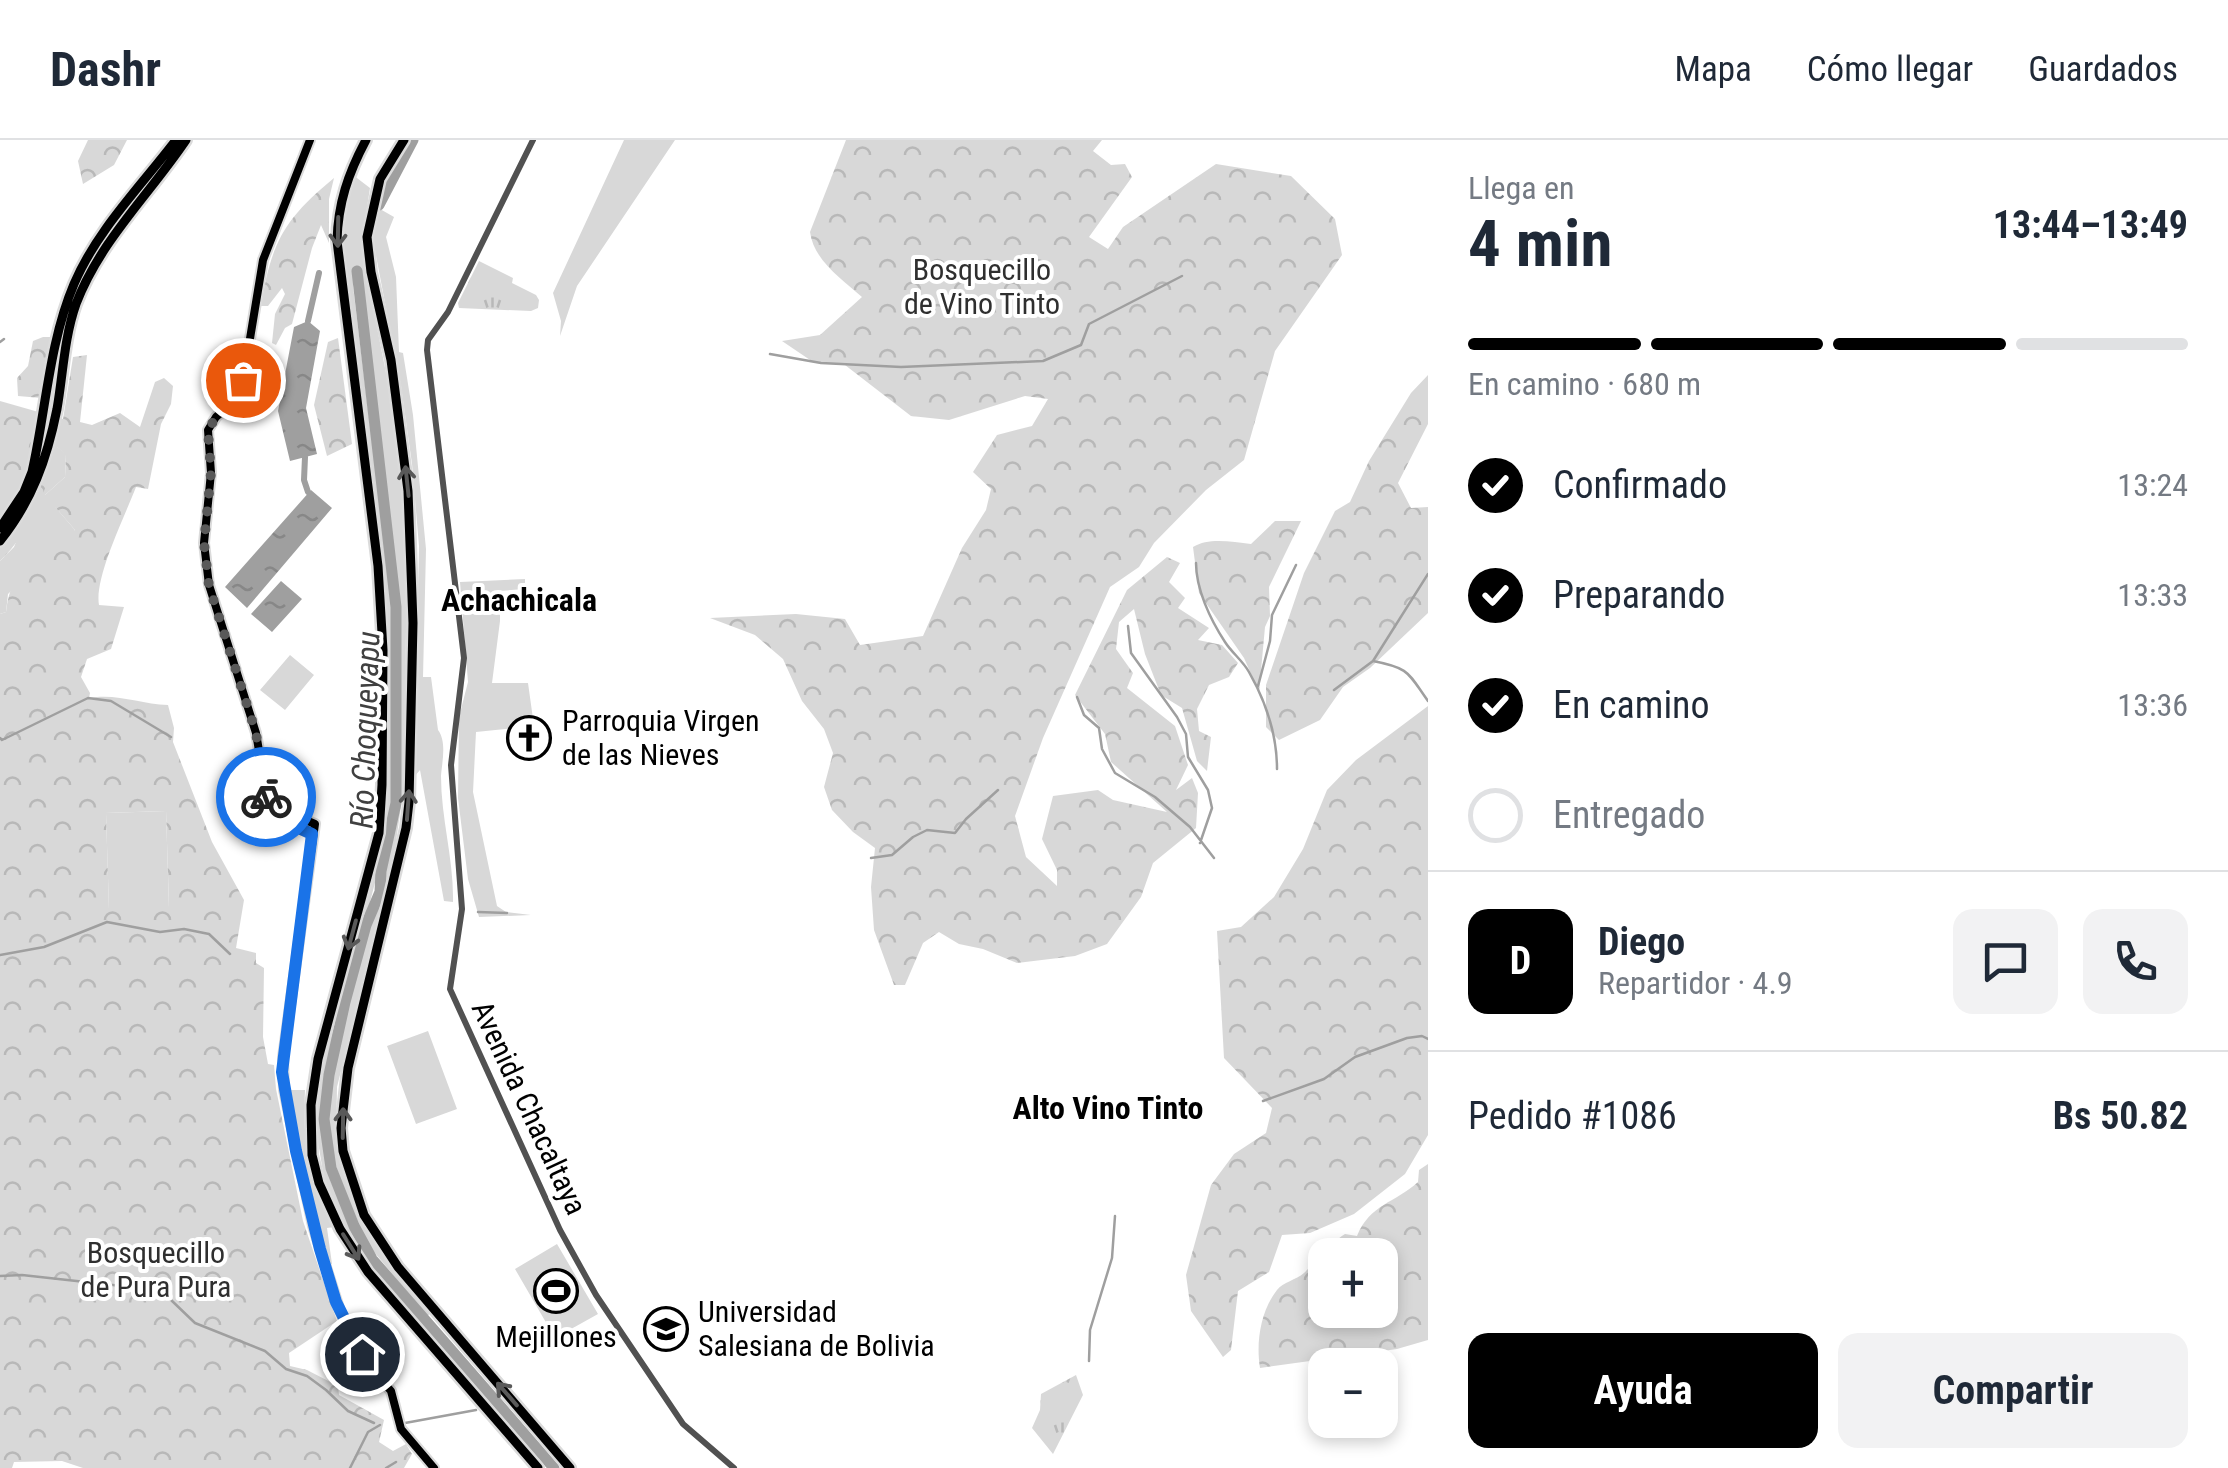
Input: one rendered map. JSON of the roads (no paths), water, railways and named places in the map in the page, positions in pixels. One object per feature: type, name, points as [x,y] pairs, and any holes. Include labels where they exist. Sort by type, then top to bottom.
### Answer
[{"type":"highway","points":[[0,528],[32,472],[58,336],[74,283],[104,232],[176,140]]},
{"type":"highway","points":[[0,540],[17,520],[40,478],[70,324],[85,284],[103,251],[186,140]]},
{"type":"highway","points":[[366,140],[346,177],[337,241],[378,566],[383,650],[382,809],[379,833],[318,1058],[311,1105],[312,1155],[325,1197],[368,1272],[538,1468]]},
{"type":"highway","points":[[404,140],[380,180],[367,236],[368,258],[391,360],[408,491],[413,623],[409,802],[348,1068],[341,1128],[343,1152],[364,1214],[398,1267],[570,1468]]},
{"type":"main road","points":[[310,140],[263,260],[242,387],[208,430],[211,473],[204,543],[208,576],[256,733],[266,808],[314,829],[284,1057],[287,1104],[313,1226],[340,1311],[366,1361],[392,1391],[401,1429],[434,1468]]},
{"type":"street","name":"Avenida Chacaltaya","points":[[533,140],[448,312],[428,340],[427,350],[464,658],[451,765],[462,909],[450,989],[560,1230],[596,1296],[683,1424],[734,1468]]},
{"type":"water","points":[[308,321],[320,331],[306,408],[317,454],[290,461],[278,411],[294,327]]},
{"type":"water","points":[[311,490],[332,508],[247,608],[225,587]]},
{"type":"water","points":[[281,581],[302,599],[272,632],[251,614]]},
{"type":"waterway","name":"Río Choqueyapu","points":[[379,205],[413,140]]},
{"type":"waterway","name":"Río Choqueyapu","points":[[357,271],[396,607],[396,803],[380,892],[366,925],[329,1075],[324,1119],[331,1168],[372,1259],[554,1468]]},
{"type":"waterway","points":[[308,321],[319,273]]},
{"type":"waterway","points":[[770,354],[821,363],[901,367],[1043,361],[1081,345],[1089,324],[1182,276]]},
{"type":"waterway","points":[[0,342],[4,339]]},
{"type":"waterway","points":[[305,457],[308,492]]},
{"type":"waterway","points":[[1196,563],[1198,583],[1209,614],[1249,672],[1265,707],[1273,731],[1277,769]]},
{"type":"waterway","points":[[1258,686],[1270,641],[1272,615],[1296,565]]},
{"type":"waterway","points":[[1334,690],[1373,661],[1428,574]]},
{"type":"waterway","points":[[1128,626],[1131,653],[1177,717],[1186,734],[1188,757],[1208,790],[1212,808],[1200,843]]},
{"type":"waterway","points":[[1373,661],[1407,673],[1428,701]]},
{"type":"waterway","points":[[1077,697],[1084,715],[1099,728],[1102,749],[1115,773],[1155,797],[1190,827],[1214,858]]},
{"type":"waterway","points":[[0,738],[88,698],[111,701],[171,737]]},
{"type":"waterway","points":[[871,858],[892,855],[927,830],[955,833],[998,790]]},
{"type":"waterway","points":[[478,912],[507,913]]},
{"type":"waterway","points":[[0,955],[44,947],[107,922],[160,932],[184,929],[209,934],[230,954]]},
{"type":"waterway","points":[[1263,1101],[1324,1079],[1355,1057],[1407,1038],[1428,1039]]},
{"type":"waterway","points":[[1089,1361],[1090,1330],[1112,1258],[1115,1216]]},
{"type":"waterway","points":[[0,1276],[149,1289],[170,1299],[195,1323],[265,1351],[286,1369],[307,1376],[348,1411],[374,1423]]},
{"type":"waterway","points":[[405,1423],[476,1410]]},
{"type":"waterway","points":[[350,1468],[368,1432],[380,1425]]},
{"type":"waterway","points":[[386,1468],[396,1462]]},
{"type":"place","name":"Parroquia Virgen de las Nieves","points":[[529,738]]},
{"type":"place","name":"Mejillones","points":[[556,1291]]},
{"type":"place","name":"Universidad Salesiana de Bolivia","points":[[666,1329]]},
{"type":"district","name":"Achachicala","points":[[519,600]]},
{"type":"district","name":"Alto Vino Tinto","points":[[1108,1108]]},
{"type":"park label","name":"Bosquecillo de Vino Tinto","points":[[982,287]]},
{"type":"park label","name":"Bosquecillo de Pura Pura","points":[[156,1270]]}]
